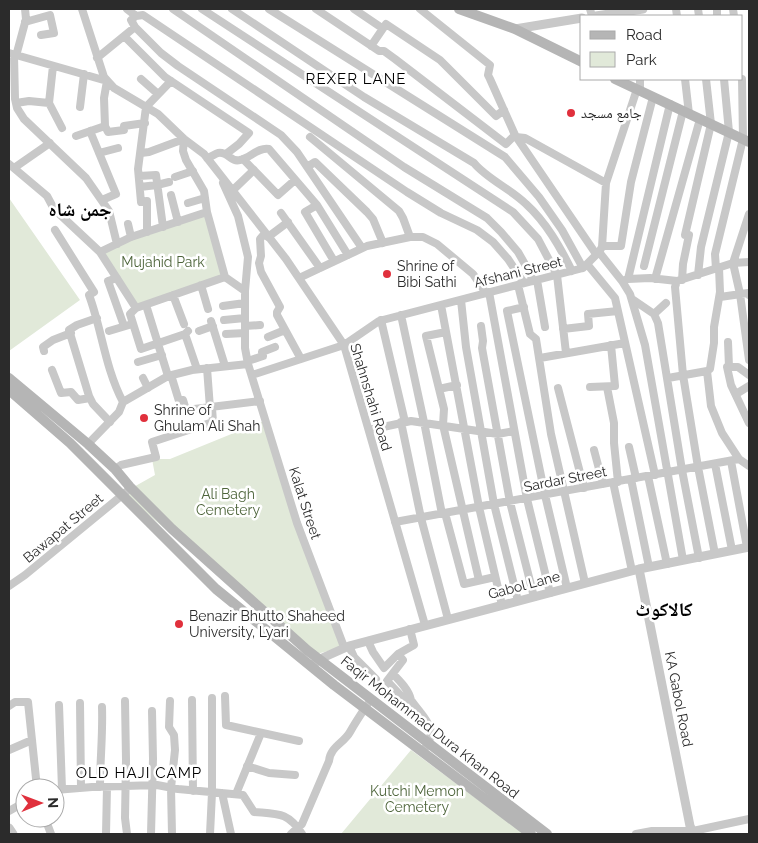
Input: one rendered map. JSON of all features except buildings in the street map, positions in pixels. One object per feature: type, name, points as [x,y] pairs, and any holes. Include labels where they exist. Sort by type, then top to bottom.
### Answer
[{"type":"main road","points":[[459,9],[515,29],[580,61]]},
{"type":"main road","points":[[618,80],[746,140]]},
{"type":"main road","name":"Faqir Mohammad Dura Khan Road","points":[[9,378],[88,444],[115,469],[172,530],[368,703],[531,834]]},
{"type":"main road","name":"Faqir Mohammad Dura Khan Road","points":[[9,390],[70,443],[216,589],[311,666],[368,703]]},
{"type":"main road","points":[[233,602],[242,591]]},
{"type":"main road","name":"Faqir Mohammad Dura Khan Road","points":[[426,748],[546,834]]},
{"type":"street","points":[[25,9],[25,22],[13,55],[16,103],[24,119],[83,174],[102,200],[109,210],[117,244]]},
{"type":"street","points":[[82,9],[101,72],[107,81],[114,88],[158,114],[184,139],[204,154],[217,171]]},
{"type":"street","points":[[127,9],[136,16]]},
{"type":"street","points":[[173,9],[404,167],[487,218],[518,252],[535,281],[544,327]]},
{"type":"street","points":[[202,9],[513,212],[538,239],[557,275],[566,353]]},
{"type":"street","points":[[232,9],[364,97],[474,163],[480,171],[502,184],[527,204],[553,236],[572,271]]},
{"type":"street","points":[[268,9],[505,157],[539,196],[585,266],[615,298],[652,475],[666,564]]},
{"type":"street","points":[[316,9],[379,51],[384,51],[506,144],[515,136]]},
{"type":"street","points":[[354,9],[382,28]]},
{"type":"street","points":[[420,9],[490,64],[488,75],[515,136],[599,251],[625,280],[645,345],[684,560]]},
{"type":"street","points":[[609,13],[642,9]]},
{"type":"street","points":[[25,22],[50,15],[54,33],[41,35]]},
{"type":"street","points":[[362,248],[308,167],[297,152],[280,135],[161,53],[135,27],[131,20],[136,16],[143,15],[407,192],[441,213],[476,230],[493,242],[508,260],[521,284],[530,334],[536,339],[551,434],[585,584]]},
{"type":"street","points":[[515,29],[580,18]]},
{"type":"street","points":[[371,46],[386,24],[440,60],[496,116],[504,110]]},
{"type":"street","points":[[97,58],[135,27]]},
{"type":"street","points":[[124,36],[171,81],[249,133],[226,154]]},
{"type":"street","points":[[13,55],[107,81]]},
{"type":"street","points":[[53,66],[49,103],[62,128]]},
{"type":"street","points":[[80,107],[84,74]]},
{"type":"street","points":[[141,80],[158,94]]},
{"type":"street","points":[[599,251],[606,183],[639,90],[640,80]]},
{"type":"street","points":[[644,266],[686,112],[685,80]]},
{"type":"street","points":[[706,80],[712,124],[685,235],[689,235],[679,281],[675,287],[683,375],[715,554]]},
{"type":"street","points":[[698,275],[701,247],[729,132],[724,80]]},
{"type":"street","points":[[668,378],[710,369],[714,327],[720,297],[714,254],[746,140],[742,80]]},
{"type":"street","points":[[107,81],[104,98],[105,126],[108,132],[124,130],[124,126],[145,123]]},
{"type":"street","points":[[147,232],[147,201],[142,202],[139,176],[146,107],[171,81]]},
{"type":"street","points":[[585,266],[599,251],[621,246],[631,182],[654,97]]},
{"type":"street","points":[[16,103],[26,101],[49,103]]},
{"type":"street","points":[[625,280],[670,104]]},
{"type":"street","points":[[655,279],[700,119]]},
{"type":"street","points":[[76,136],[105,126]]},
{"type":"street","points":[[90,131],[116,194],[102,200]]},
{"type":"street","points":[[515,136],[525,138],[606,183]]},
{"type":"street","points":[[310,137],[399,211],[410,237]]},
{"type":"street","points":[[141,153],[149,152],[184,139]]},
{"type":"street","points":[[184,139],[183,151],[186,160],[204,191],[207,212],[225,277],[245,291]]},
{"type":"street","points":[[50,144],[11,166],[46,196],[54,209],[100,252],[136,308]]},
{"type":"street","points":[[100,153],[118,148]]},
{"type":"street","points":[[208,158],[218,153],[226,154],[235,161],[243,159],[263,148],[269,149],[317,205],[348,255]]},
{"type":"street","points":[[243,159],[278,195],[295,180]]},
{"type":"street","points":[[308,167],[315,162],[367,212],[373,219],[383,243]]},
{"type":"street","points":[[232,191],[254,170]]},
{"type":"street","points":[[175,177],[193,171]]},
{"type":"street","name":"Shahnshahi Road","points":[[217,171],[299,278],[344,345],[426,625]]},
{"type":"street","name":"Kalat Street","points":[[217,171],[238,216],[248,258],[245,291],[248,362],[297,523],[346,646],[376,679]]},
{"type":"street","points":[[139,176],[156,175],[163,227]]},
{"type":"street","points":[[140,187],[169,182]]},
{"type":"street","points":[[170,195],[178,222]]},
{"type":"street","points":[[188,203],[205,198]]},
{"type":"street","points":[[317,205],[305,212],[334,261]]},
{"type":"street","points":[[100,252],[147,232],[207,212]]},
{"type":"street","points":[[281,213],[320,268]]},
{"type":"street","points":[[749,214],[733,263],[740,294],[749,360]]},
{"type":"street","points":[[288,222],[260,239],[261,256],[259,263],[280,308],[277,315],[301,358]]},
{"type":"street","points":[[128,224],[131,238]]},
{"type":"street","points":[[55,230],[94,292],[89,295],[97,318],[108,365],[123,402],[120,412],[88,444]]},
{"type":"street","points":[[652,235],[666,238]]},
{"type":"street","points":[[299,278],[362,248],[410,237],[423,237],[437,244],[473,274],[488,293],[527,498],[550,593]]},
{"type":"street","points":[[625,280],[655,279],[679,281],[733,263],[749,262]]},
{"type":"street","name":"Afshani Street","points":[[252,375],[344,345],[381,320],[535,281],[585,266]]},
{"type":"street","points":[[186,330],[141,349],[130,314],[136,308],[225,277]]},
{"type":"street","points":[[117,278],[108,281],[124,326]]},
{"type":"street","points":[[201,285],[208,309]]},
{"type":"street","points":[[173,294],[197,369]]},
{"type":"street","points":[[720,297],[749,294]]},
{"type":"street","points":[[632,299],[654,314],[658,323],[682,470],[699,558]]},
{"type":"street","points":[[461,300],[466,347],[494,504],[518,601]]},
{"type":"street","points":[[223,306],[245,303]]},
{"type":"street","points":[[654,314],[666,303]]},
{"type":"street","points":[[146,305],[179,401],[183,400],[186,410],[260,401]]},
{"type":"street","points":[[441,305],[479,507],[502,605]]},
{"type":"street","points":[[524,307],[508,311],[545,495],[567,588]]},
{"type":"street","points":[[563,329],[589,326],[588,314],[618,310]]},
{"type":"street","points":[[400,315],[443,513],[464,584],[495,577]]},
{"type":"street","points":[[44,351],[43,347],[48,343],[70,333],[70,330],[77,325],[97,318]]},
{"type":"street","points":[[224,320],[245,325],[260,325]]},
{"type":"street","points":[[381,320],[421,518],[448,619]]},
{"type":"street","points":[[109,331],[133,323]]},
{"type":"street","points":[[200,331],[212,323],[225,366]]},
{"type":"street","points":[[226,334],[245,325]]},
{"type":"street","points":[[481,326],[482,348],[510,502],[534,597]]},
{"type":"street","points":[[268,337],[285,330]]},
{"type":"street","points":[[446,332],[426,336],[444,409],[443,425],[461,510],[479,580]]},
{"type":"street","points":[[70,333],[90,398],[93,404],[110,422]]},
{"type":"street","points":[[540,358],[625,342]]},
{"type":"street","points":[[728,342],[729,367],[727,367],[731,385],[749,423]]},
{"type":"street","points":[[590,386],[615,386],[611,345]]},
{"type":"street","points":[[123,402],[170,376],[197,369],[248,362],[263,356],[262,352],[275,347]]},
{"type":"street","points":[[138,362],[162,355]]},
{"type":"street","points":[[729,367],[738,367],[749,375]]},
{"type":"street","points":[[115,469],[121,465],[156,457],[152,442],[213,422],[207,368]]},
{"type":"street","points":[[52,370],[61,393],[71,392],[78,400],[90,398]]},
{"type":"street","points":[[707,371],[711,406],[735,460],[748,547]]},
{"type":"street","points":[[143,378],[148,388]]},
{"type":"street","points":[[439,389],[457,385]]},
{"type":"street","points":[[736,394],[749,386]]},
{"type":"street","points":[[607,387],[614,423],[615,482],[635,570]]},
{"type":"street","points":[[558,388],[584,488]]},
{"type":"street","points":[[368,430],[403,422],[424,422],[498,434],[514,431]]},
{"type":"street","points":[[630,447],[649,567]]},
{"type":"street","points":[[594,450],[603,484]]},
{"type":"street","points":[[735,460],[749,466]]},
{"type":"street","name":"Sardar Street","points":[[396,522],[735,460]]},
{"type":"street","points":[[715,464],[732,550]]},
{"type":"street","name":"Bawapat Street","points":[[9,586],[26,575],[130,487]]},
{"type":"street","name":"Gabol Lane","points":[[311,666],[346,646],[368,640],[635,570],[748,547]]},
{"type":"street","name":"KA Gabol Road","points":[[635,570],[693,833]]},
{"type":"street","points":[[368,640],[373,652],[384,668],[398,654],[414,646],[410,629]]},
{"type":"street","points":[[398,654],[403,660],[387,681],[404,699],[411,700],[431,730],[426,748]]},
{"type":"street","points":[[226,696],[226,725],[299,741]]},
{"type":"street","points":[[210,834],[212,698]]},
{"type":"street","points":[[192,700],[193,791]]},
{"type":"street","points":[[124,701],[125,818],[127,834]]},
{"type":"street","points":[[170,701],[169,726],[174,735],[176,750],[171,788],[172,834]]},
{"type":"street","points":[[9,706],[16,702],[28,702],[36,778]]},
{"type":"street","points":[[80,703],[81,788]]},
{"type":"street","points":[[300,831],[329,761],[329,756],[340,741],[348,735],[368,703]]},
{"type":"street","points":[[58,778],[59,705]]},
{"type":"street","points":[[102,707],[103,740],[100,749],[106,834]]},
{"type":"street","points":[[151,834],[152,711]]},
{"type":"street","points":[[236,794],[261,732]]},
{"type":"street","points":[[9,750],[32,740]]},
{"type":"street","points":[[247,766],[269,773],[295,776]]},
{"type":"street","points":[[65,789],[152,785],[243,795],[254,812],[282,814],[294,823],[300,831]]},
{"type":"street","points":[[222,793],[231,834]]},
{"type":"street","points":[[636,834],[652,831],[693,833],[749,818]]},
{"type":"street","points":[[9,828],[13,834]]},
{"type":"street","points":[[291,834],[300,831]]},
{"type":"green space","points":[[9,198],[80,300],[9,351]]},
{"type":"green space","name":"Mujahid Park","points":[[207,212],[225,277],[136,308],[100,252]]},
{"type":"green space","name":"Ali Bagh Cemetery","points":[[266,420],[343,647],[313,655],[123,493],[155,475],[152,459],[170,459]]},
{"type":"green space","name":"Kutchi Memon Cemetery","points":[[411,750],[524,834],[341,834]]},
{"type":"place","name":"جامع مسجد","points":[[571,113]]},
{"type":"place","name":"Shrine of Bibi Sathi","points":[[387,274]]},
{"type":"place","name":"Shrine of Ghulam Ali Shah","points":[[144,418]]},
{"type":"place","name":"Benazir Bhutto Shaheed University, Lyari","points":[[179,624]]},
{"type":"district","name":"REXER LANE","points":[[356,79]]},
{"type":"district","name":"جمن شاہ","points":[[80,209]]},
{"type":"district","name":"کالاکوٹ","points":[[664,609]]},
{"type":"district","name":"OLD HAJI CAMP","points":[[139,773]]}]
